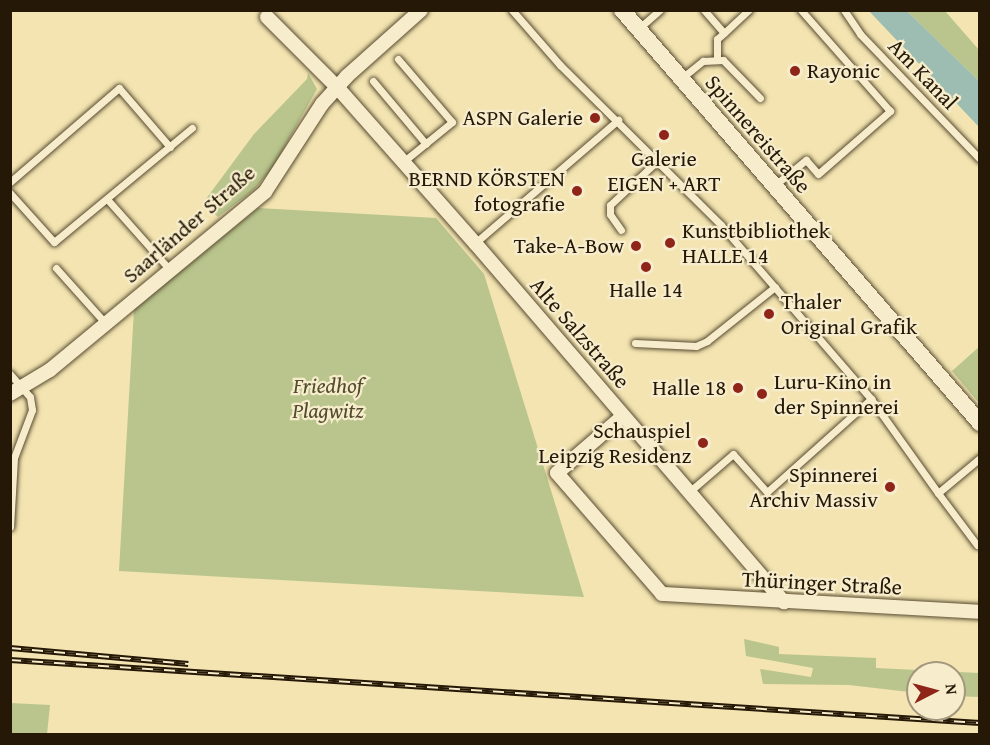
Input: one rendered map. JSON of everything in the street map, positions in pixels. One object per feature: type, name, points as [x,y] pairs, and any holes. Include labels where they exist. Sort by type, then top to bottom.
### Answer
[{"type":"street","name":"Saarländer Straße","points":[[16,391],[106,324],[265,192],[337,87],[421,10]]},
{"type":"street","name":"Spinnereistraße","points":[[622,10],[980,423]]},
{"type":"street","name":"Alte Salzstraße","points":[[267,17],[337,87],[475,243],[784,602]]},
{"type":"street","name":"Thüringer Straße","points":[[623,416],[557,473],[662,594],[980,612]]},
{"type":"lane","points":[[512,10],[656,162],[721,225],[871,399],[977,545]]},
{"type":"lane","points":[[638,29],[660,10]]},
{"type":"lane","points":[[704,10],[724,33]]},
{"type":"lane","points":[[717,59],[717,39],[749,10]]},
{"type":"lane","points":[[774,186],[806,160],[818,174],[890,111],[801,10]]},
{"type":"lane","name":"Am Kanal","points":[[844,10],[860,34],[980,159]]},
{"type":"lane","points":[[398,59],[452,122],[403,162]]},
{"type":"lane","points":[[681,79],[703,61],[717,59],[729,63],[760,98]]},
{"type":"lane","points":[[373,81],[426,144]]},
{"type":"lane","points":[[10,182],[119,88],[170,147]]},
{"type":"lane","points":[[475,243],[618,120]]},
{"type":"lane","points":[[10,193],[54,242],[192,128]]},
{"type":"lane","points":[[621,230],[609,214],[610,205],[656,162]]},
{"type":"lane","points":[[107,199],[171,271]]},
{"type":"lane","points":[[56,267],[106,324]]},
{"type":"lane","points":[[635,343],[696,346],[775,288]]},
{"type":"lane","points":[[10,374],[16,391],[30,398],[32,410],[20,437],[12,477],[10,527]]},
{"type":"lane","points":[[689,492],[733,454],[767,492],[871,399]]},
{"type":"lane","points":[[938,493],[980,458]]},
{"type":"green space","points":[[907,11],[945,11],[979,50],[979,81]]},
{"type":"green space","points":[[308,73],[317,89],[274,166],[255,189],[218,217],[203,203],[254,134],[307,79]]},
{"type":"green space","name":"Friedhof Plagwitz","points":[[258,208],[436,218],[484,274],[584,597],[119,571],[134,309]]},
{"type":"green space","points":[[979,347],[979,403],[952,371]]},
{"type":"green space","points":[[744,639],[779,647],[779,654],[876,658],[876,668],[906,669],[906,692],[849,685],[763,684],[760,669],[811,677],[813,668],[746,656]]},
{"type":"green space","points":[[966,672],[979,673],[979,697],[966,696]]},
{"type":"green space","points":[[10,703],[50,705],[47,734],[11,734]]},
{"type":"water","points":[[869,11],[907,11],[979,81],[979,127]]},
{"type":"railway","points":[[10,648],[188,664]]},
{"type":"railway","points":[[10,660],[980,723]]},
{"type":"place","name":"Rayonic","points":[[795,71]]},
{"type":"place","name":"ASPN Galerie","points":[[595,118]]},
{"type":"place","name":"Galerie EIGEN + ART","points":[[664,135]]},
{"type":"place","name":"BERND KÖRSTEN fotografie","points":[[577,191]]},
{"type":"place","name":"Kunstbibliothek HALLE 14","points":[[670,243]]},
{"type":"place","name":"Take-A-Bow","points":[[636,246]]},
{"type":"place","name":"Halle 14","points":[[646,267]]},
{"type":"place","name":"Thaler Original Grafik","points":[[769,314]]},
{"type":"place","name":"Halle 18","points":[[738,388]]},
{"type":"place","name":"Luru-Kino in der Spinnerei","points":[[762,394]]},
{"type":"place","name":"Schauspiel Leipzig Residenz","points":[[703,443]]},
{"type":"place","name":"Spinnerei Archiv Massiv","points":[[890,487]]}]
